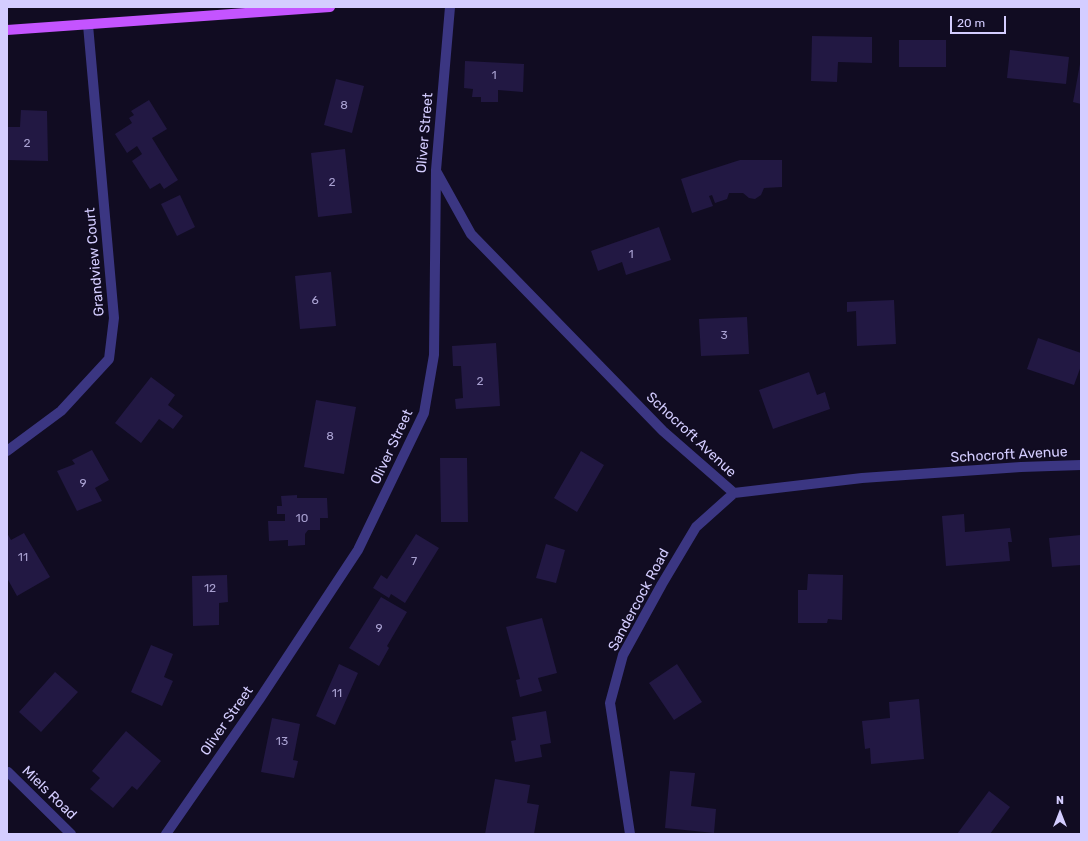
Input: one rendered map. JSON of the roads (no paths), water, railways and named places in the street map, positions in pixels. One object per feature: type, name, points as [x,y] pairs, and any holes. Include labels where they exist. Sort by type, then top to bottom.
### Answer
[{"type":"main road","points":[[7,30],[330,7]]},
{"type":"street","name":"Oliver Street","points":[[166,834],[358,550],[424,413],[434,355],[436,170],[450,7]]},
{"type":"street","name":"Grandview Court","points":[[7,451],[62,411],[109,359],[114,318],[88,25]]},
{"type":"street","name":"Schocroft Avenue","points":[[436,170],[472,234],[663,431],[734,493],[862,478],[1021,467],[1081,465]]},
{"type":"street","name":"Sandercock Road","points":[[630,834],[610,703],[623,655],[696,526],[734,493]]},
{"type":"street","name":"Miels Road","points":[[8,772],[71,834]]}]
